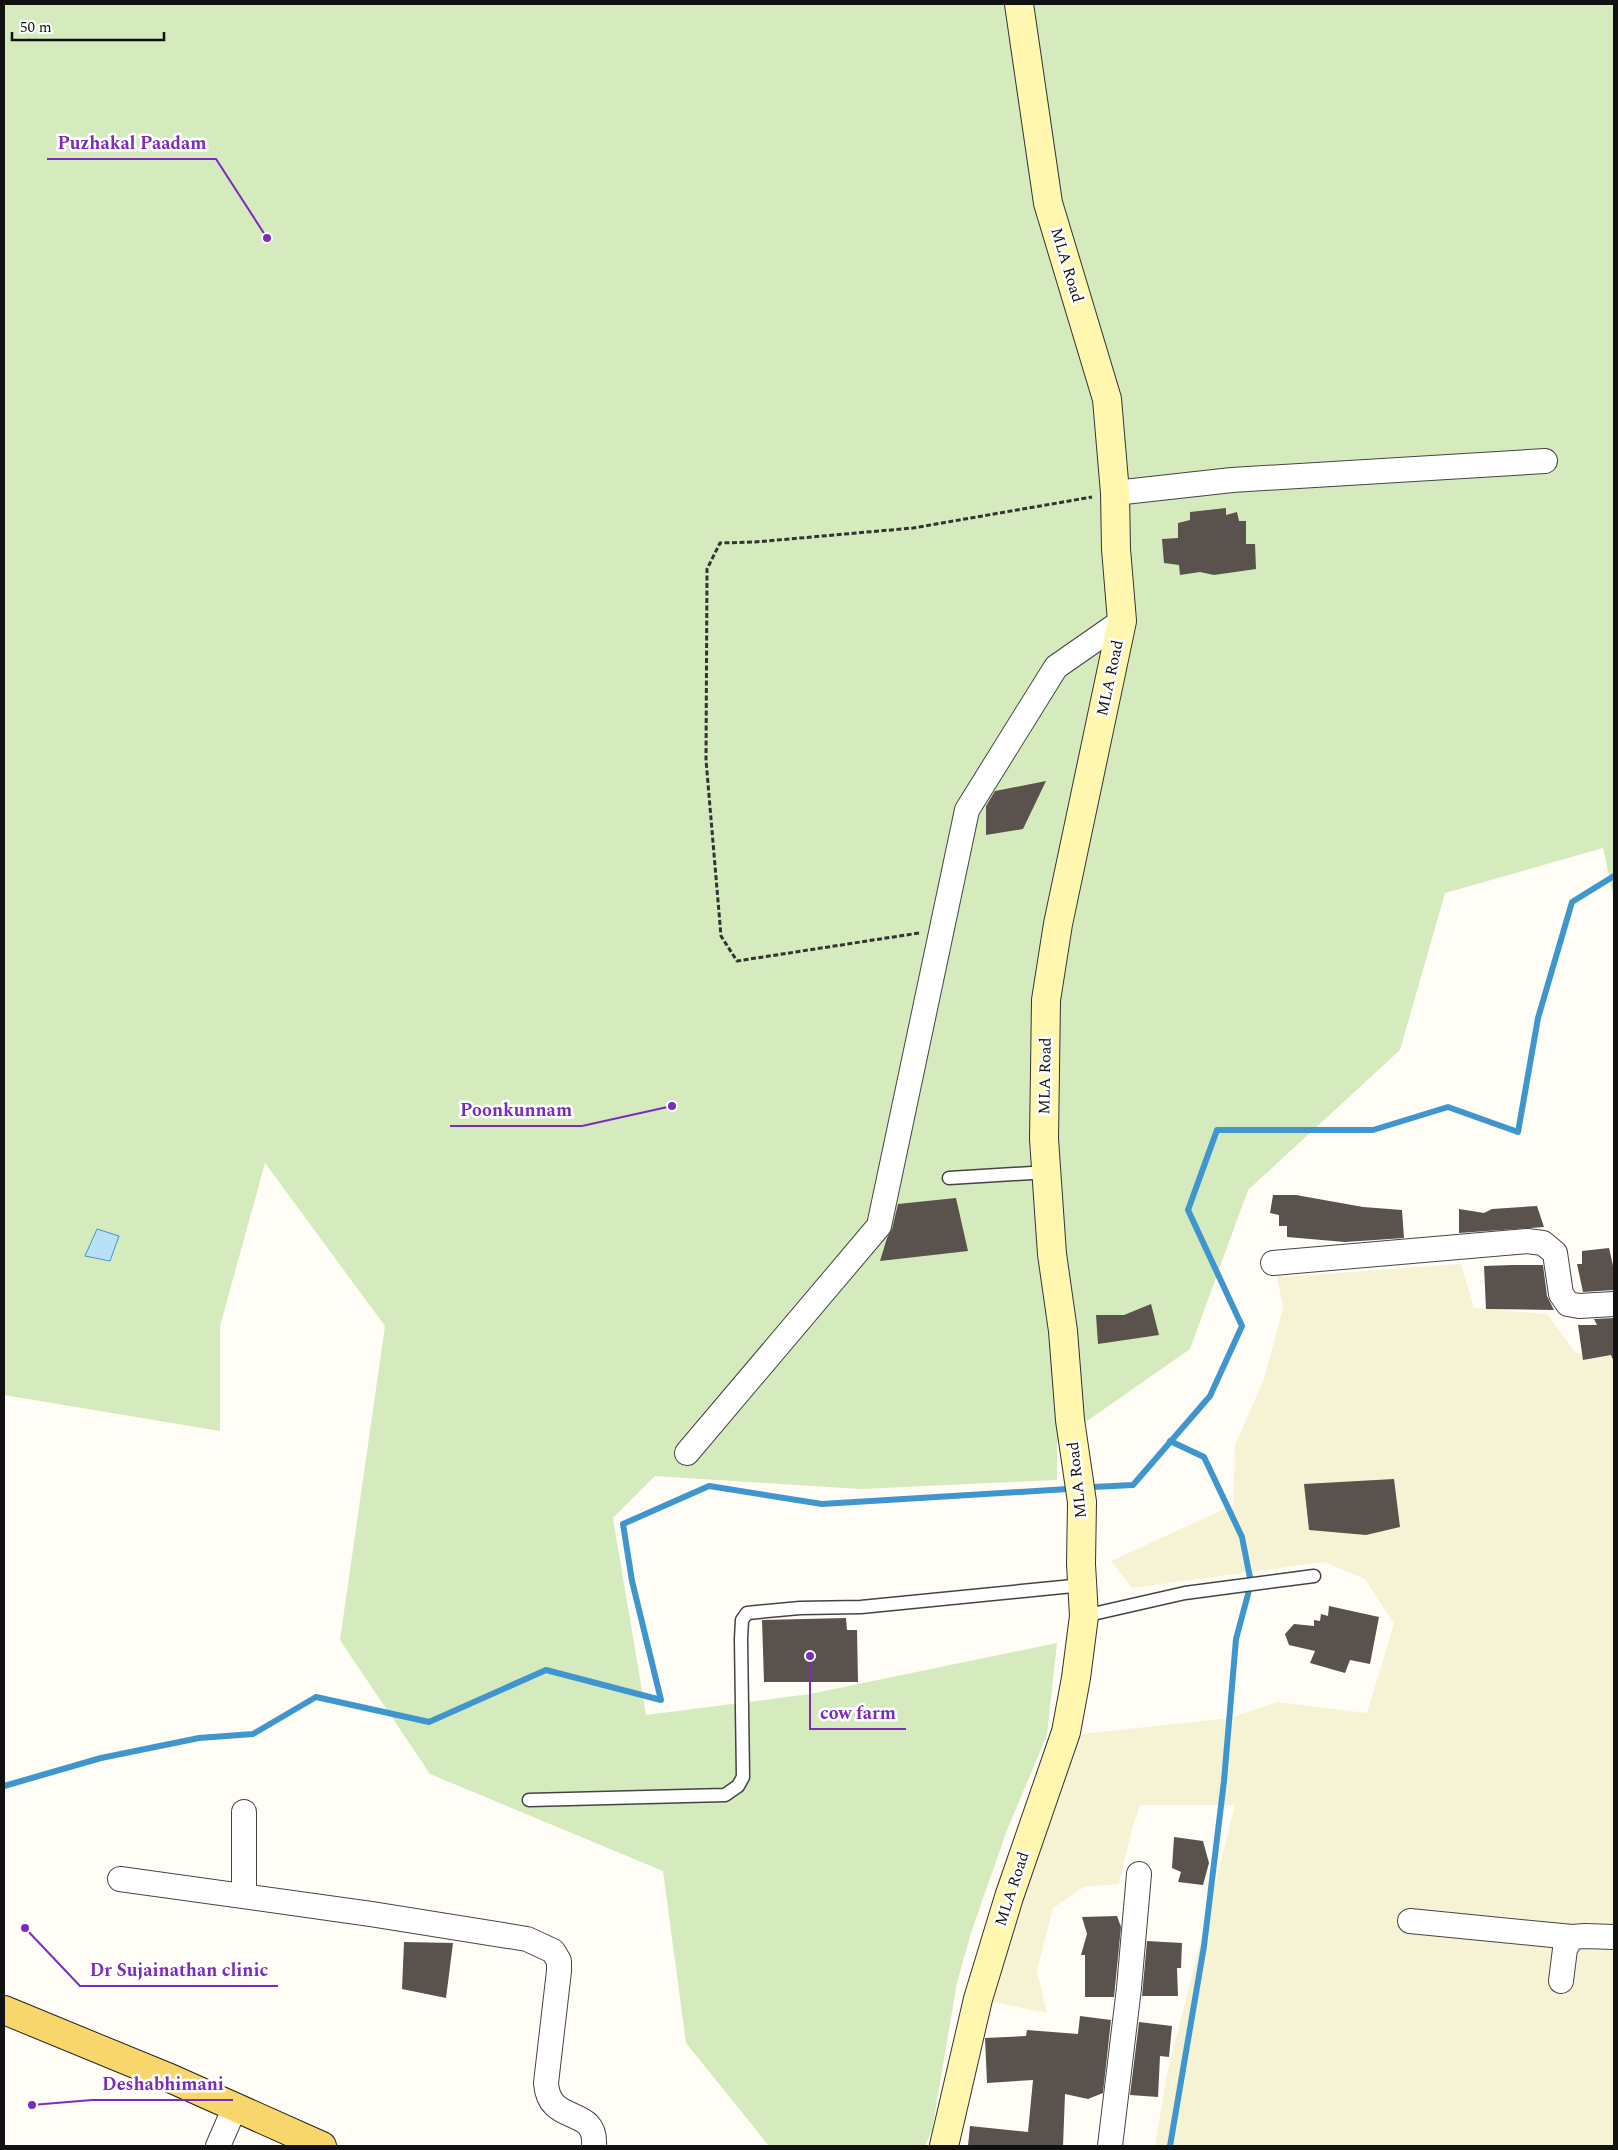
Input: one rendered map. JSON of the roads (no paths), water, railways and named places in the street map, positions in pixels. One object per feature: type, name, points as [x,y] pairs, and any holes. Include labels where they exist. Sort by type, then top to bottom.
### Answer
[{"type":"main road","points":[[4,2010],[172,2079],[322,2146]]},
{"type":"street","name":"MLA Road","points":[[944,2146],[978,1999],[1008,1897],[1066,1732],[1076,1678],[1084,1616],[1082,1502],[1070,1420],[1063,1331],[1052,1254],[1044,1139],[1046,1000],[1058,924],[1122,621],[1116,549],[1115,493],[1106,399],[1048,203],[1019,4]]},
{"type":"street","points":[[1115,493],[1232,480],[1545,461]]},
{"type":"street","points":[[687,1453],[879,1226],[967,810],[1056,668],[1122,621]]},
{"type":"street","points":[[1273,1263],[1527,1241],[1543,1244],[1555,1253],[1561,1294],[1568,1304],[1579,1306],[1614,1304]]},
{"type":"street","points":[[244,1812],[244,1896]]},
{"type":"street","points":[[1110,2146],[1129,1988],[1139,1874]]},
{"type":"street","points":[[120,1879],[381,1915],[527,1939],[553,1950],[559,1961],[559,1971],[546,2083],[547,2095],[558,2108],[586,2122],[592,2128],[594,2146]]},
{"type":"street","points":[[1410,1921],[1572,1937],[1614,1937]]},
{"type":"street","points":[[1561,1981],[1565,1948],[1572,1937]]},
{"type":"street","points":[[218,2146],[235,2107]]},
{"type":"lane","points":[[949,1178],[1047,1172]]},
{"type":"lane","points":[[1084,1616],[1185,1593],[1314,1576]]},
{"type":"lane","points":[[529,1800],[725,1795],[738,1786],[743,1777],[741,1639],[742,1620],[747,1613],[800,1608],[861,1607],[1083,1585]]},
{"type":"water","points":[[97,1229],[119,1236],[110,1261],[85,1256]]},
{"type":"waterway","points":[[1093,1487],[1133,1485],[1210,1396],[1242,1326],[1188,1210],[1217,1130],[1373,1130],[1448,1107],[1518,1132],[1538,1018],[1572,902],[1614,876]]},
{"type":"waterway","points":[[1170,1441],[1204,1457],[1242,1537],[1251,1583],[1236,1639],[1224,1781],[1204,1946],[1170,2146]]},
{"type":"waterway","points":[[4,1786],[101,1758],[199,1738],[253,1734],[316,1697],[429,1722],[546,1670],[661,1700],[632,1581],[623,1524],[709,1486],[822,1504],[1068,1489]]},
{"type":"place","name":"Puzhakal Paadam","points":[[267,238]]},
{"type":"place","name":"Poonkunnam","points":[[672,1106]]},
{"type":"place","name":"cow farm","points":[[810,1656]]},
{"type":"place","name":"Dr Sujainathan clinic","points":[[25,1928]]},
{"type":"place","name":"Deshabhimani","points":[[32,2105]]}]
